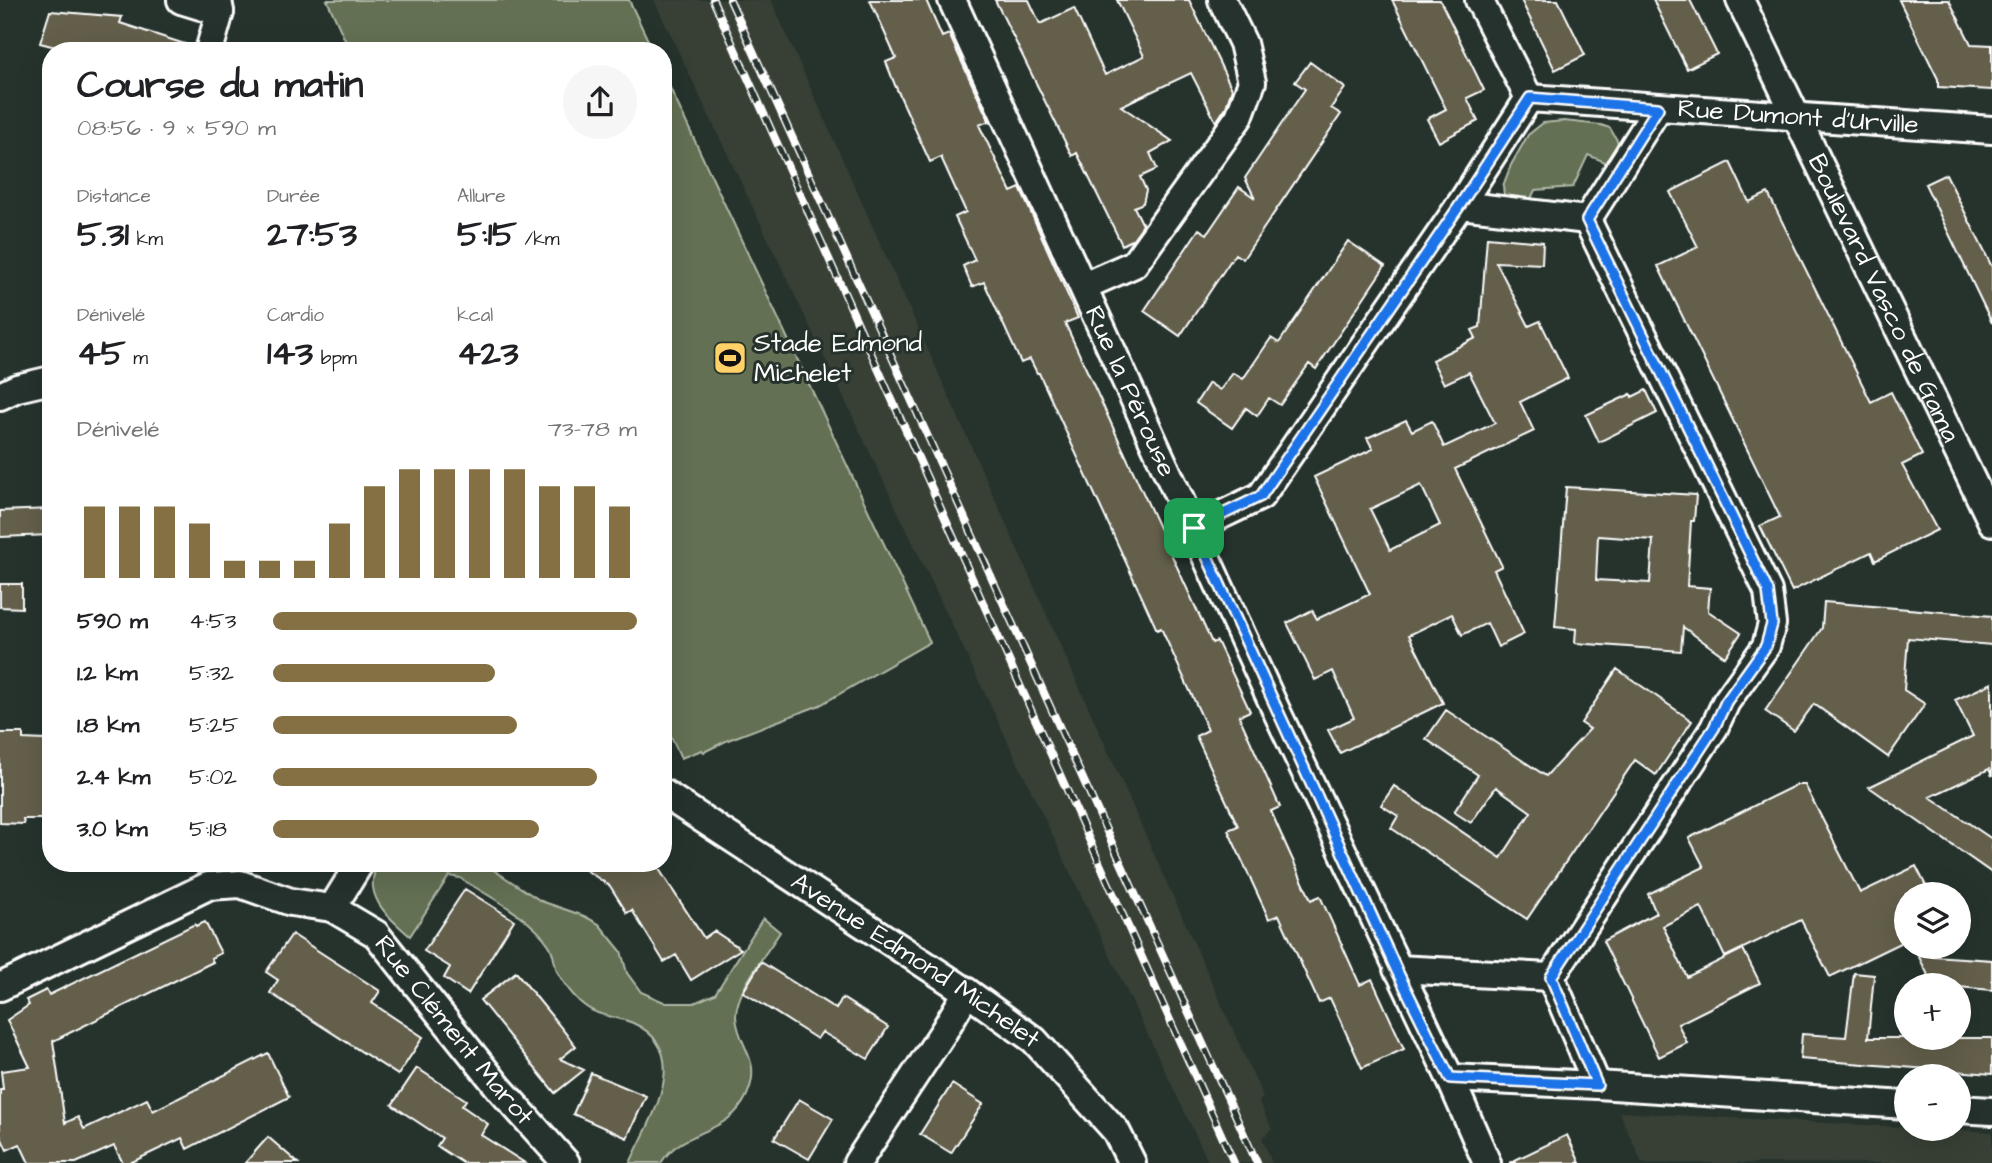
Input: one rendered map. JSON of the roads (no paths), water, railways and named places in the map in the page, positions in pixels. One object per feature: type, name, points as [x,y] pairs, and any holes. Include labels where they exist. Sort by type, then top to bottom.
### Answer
[{"type":"street","points":[[181,0],[224,4],[212,42]]},
{"type":"street","name":"Rue la Pérouse","points":[[952,0],[1487,1163]]},
{"type":"street","points":[[1084,286],[1134,264],[1239,117],[1252,82],[1243,43],[1222,0]]},
{"type":"street","points":[[1194,528],[1261,496],[1530,98],[1479,0]]},
{"type":"street","name":"Boulevard Vasco de Gama","points":[[1740,0],[1992,522]]},
{"type":"street","name":"Rue Dumont d'Urville","points":[[1530,98],[1992,130]]},
{"type":"street","points":[[1587,220],[1658,108]]},
{"type":"street","points":[[1460,205],[1587,220]]},
{"type":"street","points":[[1551,977],[1714,728],[1726,702],[1766,646],[1772,624],[1768,591],[1587,220]]},
{"type":"street","points":[[0,396],[17,388],[42,382]]},
{"type":"street","name":"Avenue Edmond Michelet","points":[[672,799],[967,992],[1034,1040],[1116,1131],[1132,1163]]},
{"type":"street","points":[[0,987],[208,886],[240,884],[291,902],[332,908],[354,872]]},
{"type":"street","name":"Rue Clément Marot","points":[[332,908],[376,934],[500,1089],[566,1163]]},
{"type":"street","points":[[1396,969],[1551,977]]},
{"type":"street","points":[[1551,977],[1597,1085]]},
{"type":"street","points":[[857,1163],[967,992]]},
{"type":"street","points":[[1450,1078],[1894,1104]]},
{"type":"street","points":[[1971,1110],[1992,1111]]},
{"type":"railway","points":[[713,0],[1234,1163]]},
{"type":"railway","points":[[730,0],[1257,1163]]},
{"type":"place","name":"Stade Edmond Michelet","points":[[730,358]]}]
